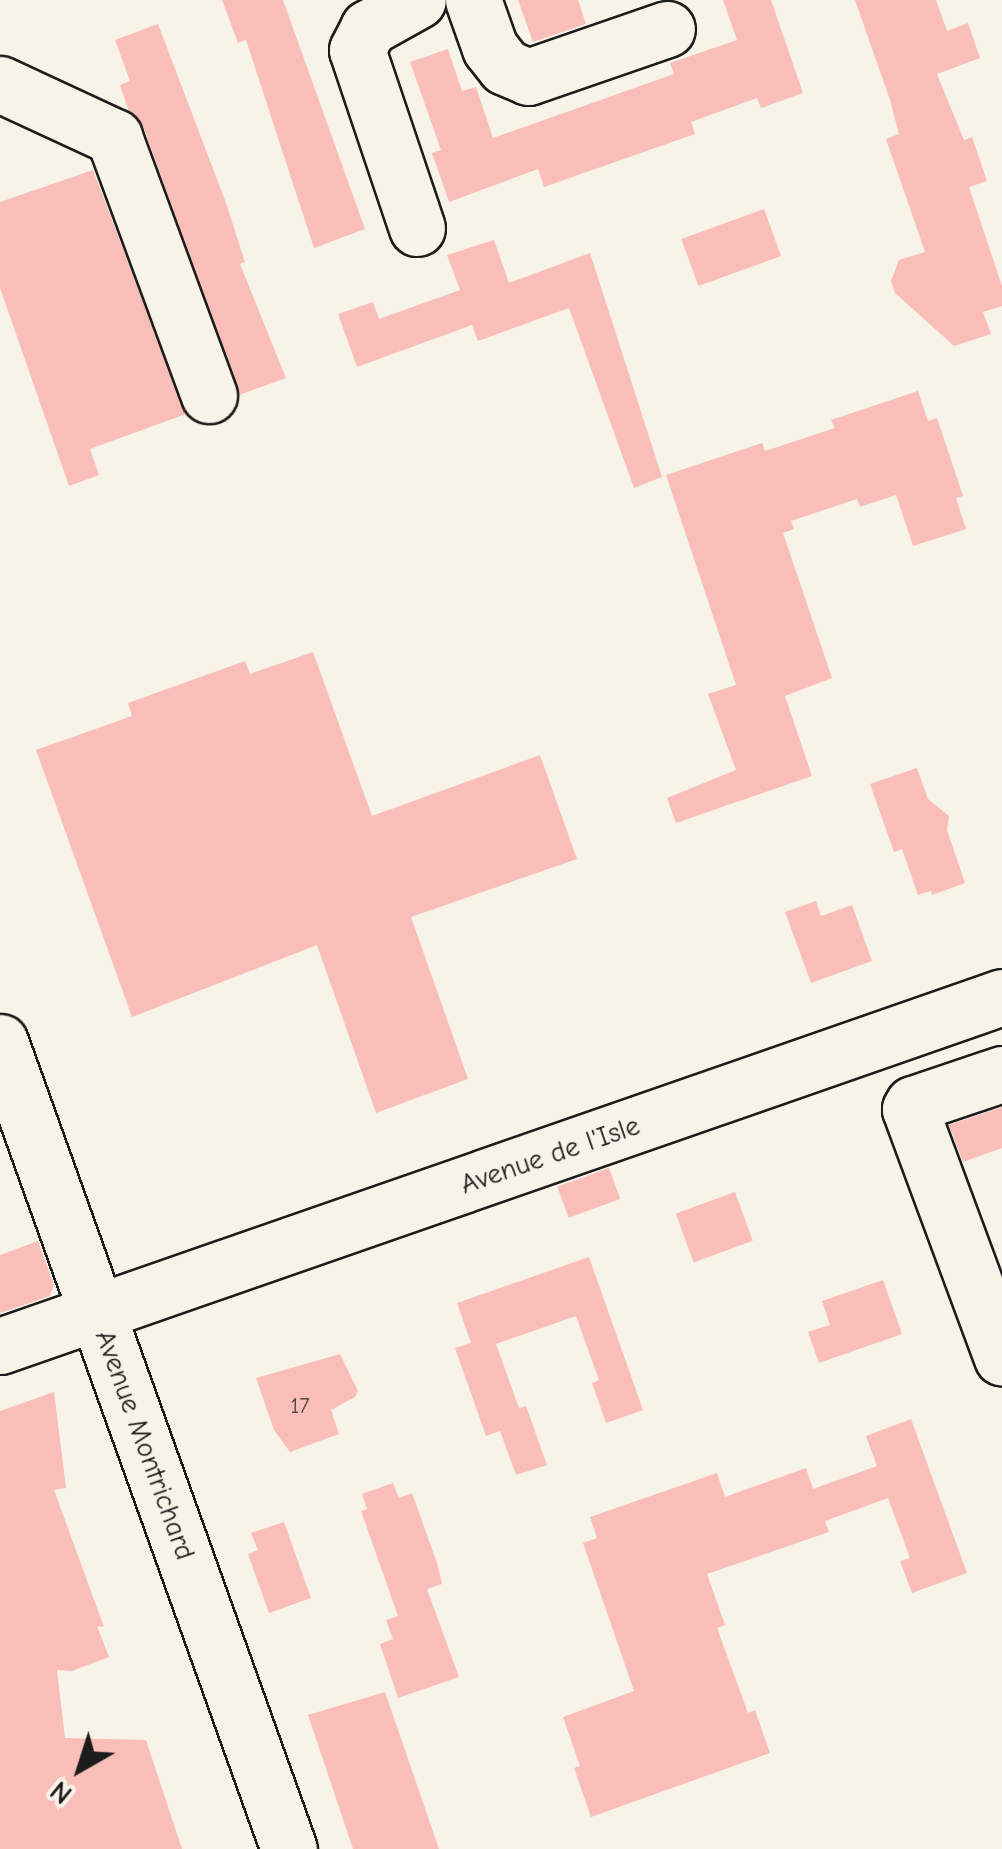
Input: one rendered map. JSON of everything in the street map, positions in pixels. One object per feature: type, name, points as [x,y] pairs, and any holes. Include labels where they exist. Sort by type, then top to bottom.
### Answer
[{"type":"street","points":[[417,228],[357,50],[368,28],[418,0]]},
{"type":"street","points":[[473,0],[490,48],[505,67],[528,77],[667,28]]},
{"type":"street","points":[[0,84],[114,137],[209,395]]},
{"type":"street","name":"Avenue de l'Isle","points":[[0,1346],[1002,997]]},
{"type":"street","name":"Avenue Montrichard","points":[[0,1042],[289,1849]]},
{"type":"street","points":[[1002,1074],[913,1104],[910,1110],[1002,1358]]},
{"type":"building","points":[[222,0],[283,0],[365,229],[314,248],[246,40],[238,43]]},
{"type":"building","points":[[518,0],[578,0],[586,24],[533,42]]},
{"type":"building","points":[[723,0],[771,0],[803,93],[761,108],[757,98],[691,122],[695,134],[544,187],[538,169],[449,202],[432,153],[441,150],[410,62],[448,49],[462,91],[476,87],[493,138],[674,74],[670,63],[737,40]]},
{"type":"building","points":[[855,0],[936,0],[947,31],[968,23],[980,58],[937,74],[964,140],[972,137],[987,181],[969,187],[1002,286],[1002,306],[983,312],[991,334],[954,346],[895,293],[891,281],[899,260],[925,252],[886,139],[899,134]]},
{"type":"building","points":[[158,24],[226,203],[245,262],[240,264],[286,378],[239,395],[143,126],[128,109],[120,85],[130,81],[115,40]]},
{"type":"building","points":[[93,170],[186,414],[90,449],[99,475],[69,486],[0,288],[0,202]]},
{"type":"building","points":[[764,209],[781,256],[698,286],[681,239]]},
{"type":"building","points":[[494,240],[509,283],[590,253],[662,477],[634,488],[569,308],[478,341],[472,325],[357,367],[338,314],[373,302],[379,319],[460,290],[447,255]]},
{"type":"building","points":[[918,391],[928,421],[937,418],[963,496],[956,498],[966,529],[913,546],[896,495],[860,507],[857,499],[791,521],[794,529],[783,533],[832,678],[785,696],[812,776],[676,823],[667,798],[736,770],[708,694],[736,685],[666,475],[762,443],[765,451],[835,428],[831,420]]},
{"type":"building","points":[[313,652],[372,816],[540,755],[577,859],[411,917],[468,1079],[376,1113],[317,945],[132,1017],[36,750],[132,716],[128,703],[245,661],[250,674]]},
{"type":"building","points":[[917,768],[928,799],[949,816],[947,830],[965,883],[932,895],[931,891],[918,895],[902,849],[894,852],[870,784]]},
{"type":"building","points":[[816,901],[821,916],[852,905],[872,961],[811,983],[785,912]]},
{"type":"building","points":[[1002,1107],[1002,1148],[963,1162],[949,1125]]},
{"type":"building","points":[[609,1168],[620,1199],[569,1218],[557,1187]]},
{"type":"building","points":[[735,1192],[753,1241],[694,1262],[676,1214]]},
{"type":"building","points":[[38,1241],[54,1285],[50,1296],[0,1313],[0,1255]]},
{"type":"building","points":[[589,1257],[643,1410],[606,1423],[592,1383],[599,1380],[576,1316],[496,1344],[519,1408],[526,1406],[547,1465],[516,1475],[500,1431],[486,1436],[455,1348],[471,1343],[457,1303]]},
{"type":"building","points":[[883,1280],[902,1334],[819,1363],[808,1332],[830,1325],[822,1301]]},
{"type":"building","points":[[340,1354],[358,1391],[355,1397],[331,1410],[339,1434],[290,1452],[274,1430],[256,1378]]},
{"type":"building","points":[[54,1392],[66,1488],[54,1490],[104,1627],[97,1626],[109,1657],[72,1671],[57,1670],[65,1738],[146,1740],[182,1849],[0,1849],[0,1411]]},
{"type":"building","points":[[911,1419],[967,1573],[912,1593],[900,1561],[910,1558],[888,1498],[825,1521],[829,1532],[707,1574],[725,1625],[717,1628],[748,1713],[755,1710],[770,1753],[591,1817],[574,1768],[580,1766],[563,1717],[634,1691],[583,1543],[597,1538],[590,1517],[717,1473],[725,1497],[806,1468],[813,1489],[877,1466],[866,1436]]},
{"type":"building","points":[[393,1483],[399,1498],[412,1493],[437,1563],[442,1584],[427,1589],[459,1677],[398,1698],[380,1644],[393,1639],[386,1620],[398,1616],[361,1511],[367,1509],[362,1494]]},
{"type":"building","points":[[284,1522],[311,1598],[269,1613],[248,1554],[258,1550],[251,1533]]},
{"type":"building","points":[[385,1692],[439,1849],[353,1849],[308,1715]]}]
